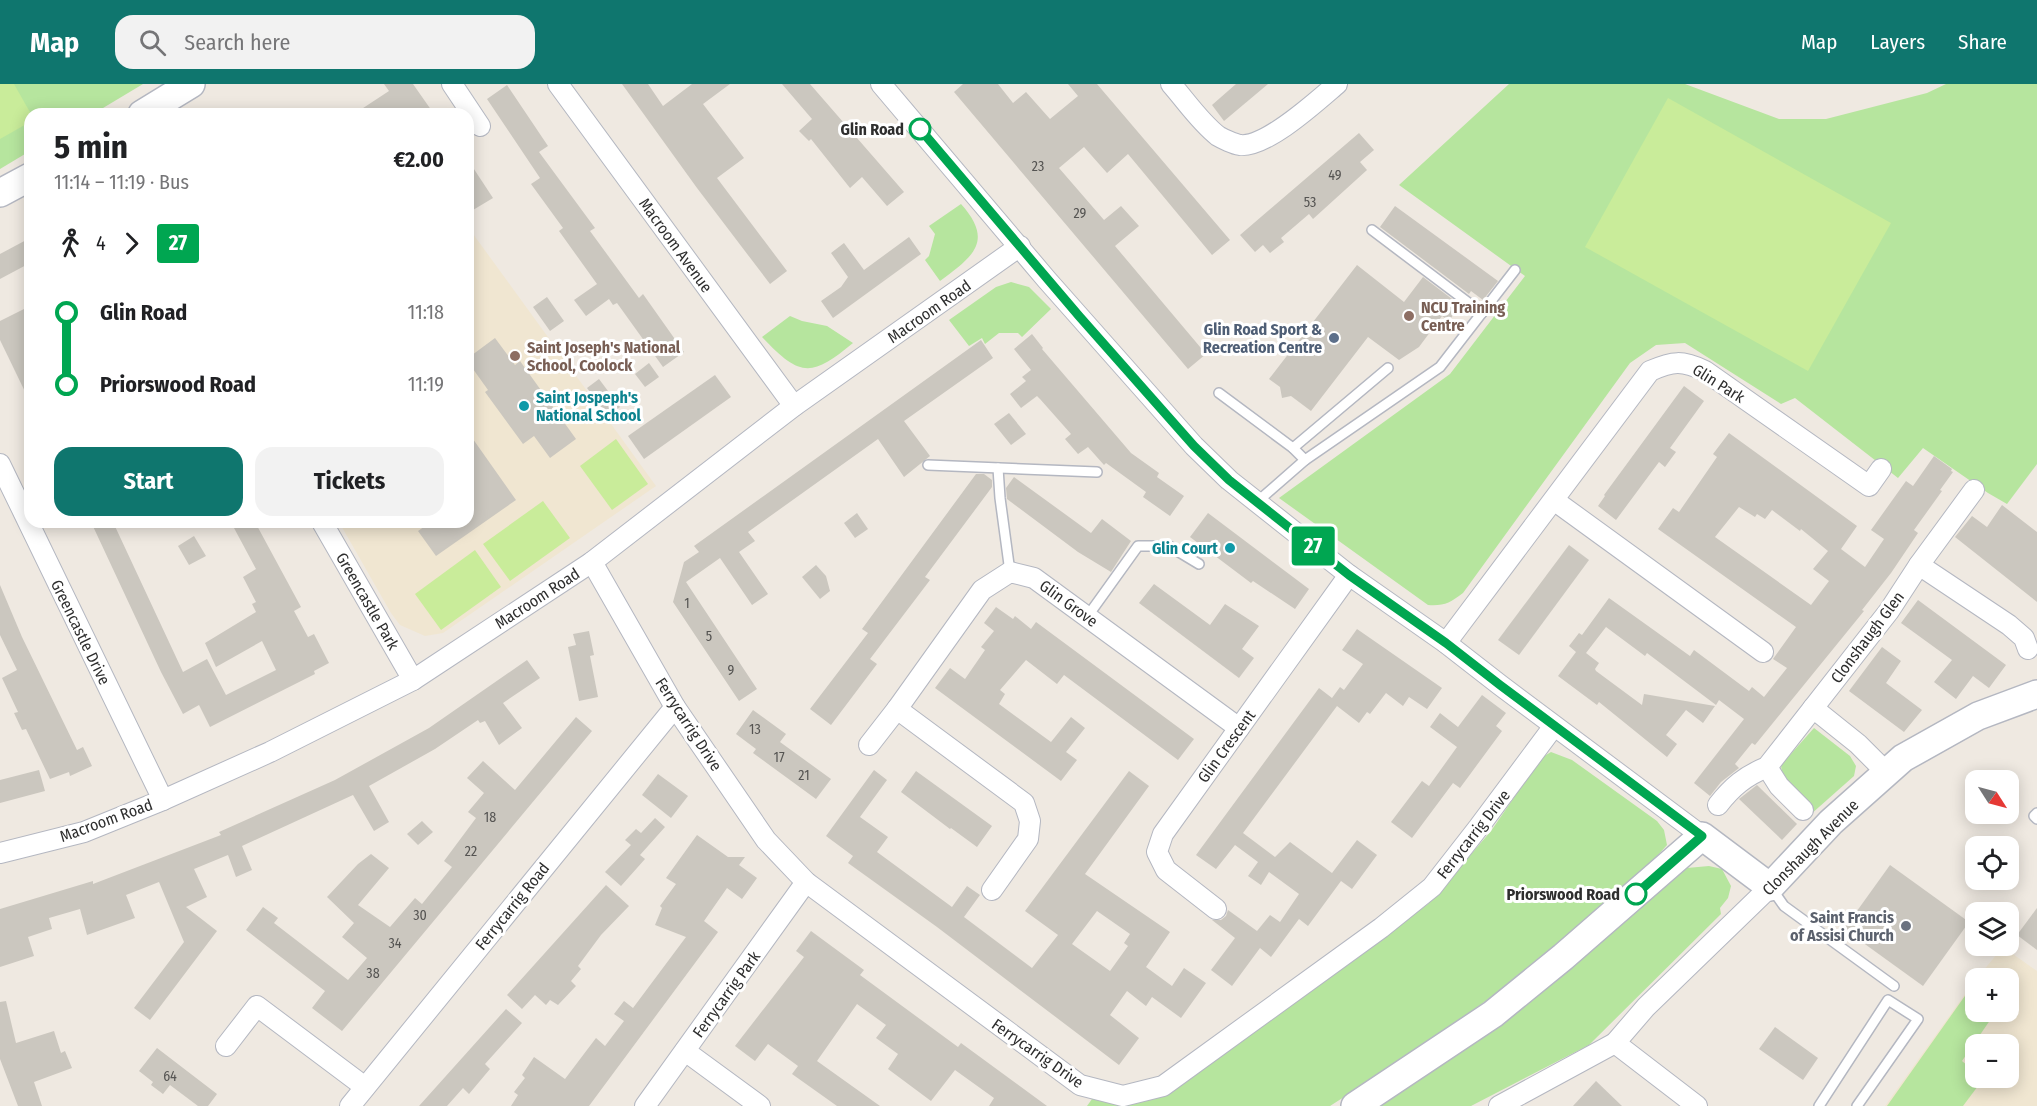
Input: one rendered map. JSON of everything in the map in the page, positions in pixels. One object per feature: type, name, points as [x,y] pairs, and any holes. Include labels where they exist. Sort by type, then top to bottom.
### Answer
[{"type":"street","points":[[152,108],[191,84]]},
{"type":"street","name":"Macroom Avenue","points":[[558,84],[794,406]]},
{"type":"street","points":[[881,84],[1194,446],[1229,480],[1349,575],[1446,643],[1770,887]]},
{"type":"street","points":[[1171,84],[1220,137],[1240,146],[1267,138],[1299,117],[1337,84]]},
{"type":"street","points":[[460,87],[471,108]]},
{"type":"street","points":[[474,114],[480,126]]},
{"type":"street","points":[[0,193],[24,180]]},
{"type":"street","name":"Macroom Road","points":[[0,853],[84,832],[163,800],[270,752],[413,680],[592,562],[794,406],[1020,246]]},
{"type":"street","name":"Glin Park","points":[[1446,643],[1555,501],[1650,371],[1671,362],[1690,364],[1705,371],[1869,486],[1881,469]]},
{"type":"street","name":"Greencastle Drive","points":[[0,464],[24,513]]},
{"type":"street","name":"Clonshaugh Glen","points":[[1718,805],[1739,782],[1767,767],[1889,611],[1919,565],[1974,490]]},
{"type":"street","points":[[1555,501],[1763,652]]},
{"type":"street","name":"Greencastle Drive","points":[[31,528],[163,800]]},
{"type":"street","name":"Greencastle Park","points":[[325,528],[413,680]]},
{"type":"street","name":"Ferrycarrig Drive","points":[[592,562],[675,707],[766,840],[806,882],[1080,1085],[1123,1096],[1163,1086],[1381,928],[1432,886],[1554,726]]},
{"type":"street","points":[[1919,565],[2009,625],[2024,638],[2028,649]]},
{"type":"street","points":[[869,745],[982,590],[1010,572]]},
{"type":"street","name":"Glin Grove","points":[[1010,572],[1034,578],[1239,728]]},
{"type":"street","name":"Glin Crescent","points":[[1216,909],[1166,870],[1157,852],[1163,834],[1349,575]]},
{"type":"street","name":"Clonshaugh Avenue","points":[[1615,1042],[1646,1006],[1770,887],[1831,822],[1904,758],[1978,716],[2037,694]]},
{"type":"street","name":"Ferrycarrig Road","points":[[350,1106],[675,707]]},
{"type":"street","points":[[1813,708],[1858,744],[1887,773]]},
{"type":"street","points":[[897,709],[1024,803],[1030,821],[1028,839],[992,890]]},
{"type":"street","points":[[1767,767],[1779,786],[1803,810]]},
{"type":"street","points":[[1354,1106],[1493,1014],[1702,836]]},
{"type":"street","name":"Ferrycarrig Park","points":[[645,1106],[806,882]]},
{"type":"street","points":[[226,1046],[257,1006],[365,1087]]},
{"type":"street","points":[[1499,1106],[1615,1042],[1697,1106]]},
{"type":"street","points":[[685,1051],[760,1106]]},
{"type":"lane","points":[[1372,230],[1482,313]]},
{"type":"lane","points":[[1257,502],[1305,460],[1440,367],[1515,270]]},
{"type":"lane","points":[[1293,448],[1389,368]]},
{"type":"lane","points":[[1219,393],[1293,448],[1305,460]]},
{"type":"lane","points":[[928,465],[1097,472]]},
{"type":"lane","points":[[998,468],[1010,572]]},
{"type":"lane","points":[[1088,617],[1138,546],[1169,546],[1199,564]]},
{"type":"lane","points":[[2037,813],[2034,816],[2037,819]]},
{"type":"lane","points":[[1770,887],[1784,906],[1894,986]]},
{"type":"lane","points":[[1819,1106],[1888,1000],[1918,1019],[1857,1106]]},
{"type":"shaded area","name":"Saint Joseph's National School, Coolock","points":[[474,235],[656,486],[443,633],[425,636],[400,625],[342,528],[474,528]]},
{"type":"shaded area","points":[[1995,956],[2016,956],[2037,971],[2037,1106],[1885,1106],[1965,994],[1965,1022],[2019,1022],[2019,968],[1985,968]]},
{"type":"green space","points":[[0,84],[143,84],[103,108],[24,108],[24,155],[0,169]]},
{"type":"green space","points":[[0,84],[14,84],[28,108],[24,108],[24,125],[0,139]]},
{"type":"green space","points":[[1509,84],[1685,84],[1779,119],[1826,119],[1927,93],[1946,84],[2037,84],[2037,464],[2007,504],[1923,448],[1898,478],[1795,398],[1781,404],[1685,343],[1656,345],[1630,363],[1463,593],[1447,603],[1428,605],[1279,498],[1450,374],[1525,276],[1399,185]]},
{"type":"green space","points":[[1668,98],[1891,223],[1808,371],[1585,247]]},
{"type":"green space","points":[[961,204],[977,229],[978,239],[970,256],[940,281],[925,260],[929,256],[935,234],[929,226]]},
{"type":"green space","points":[[1011,282],[1029,287],[1051,309],[1022,337],[1018,333],[999,333],[985,344],[982,338],[969,346],[949,320],[996,287]]},
{"type":"green space","points":[[790,316],[827,326],[853,343],[816,367],[796,366],[786,360],[762,337]]},
{"type":"green space","points":[[616,439],[648,484],[612,510],[580,466]]},
{"type":"green space","points":[[543,501],[570,538],[510,581],[483,544]]},
{"type":"green space","points":[[475,550],[501,587],[441,630],[415,594]]},
{"type":"green space","points":[[1814,728],[1850,756],[1856,766],[1854,776],[1810,815],[1783,783],[1781,765]]},
{"type":"green space","points":[[1551,752],[1572,760],[1657,821],[1664,830],[1667,845],[1632,884],[1529,971],[1394,1065],[1330,1106],[1087,1106],[1092,1099],[1127,1103],[1146,1100],[1178,1087],[1428,904],[1491,831],[1541,758]]},
{"type":"green space","points":[[1709,866],[1722,869],[1731,886],[1728,898],[1720,908],[1721,914],[1589,1045],[1471,1106],[1379,1106],[1530,1002],[1687,868]]},
{"type":"green space","points":[[1965,996],[1965,1022],[1989,1022],[1981,1034],[1965,1034],[1965,1057],[1962,1061],[1965,1064],[1965,1088],[1976,1088],[1963,1106],[1887,1106]]},
{"type":"building","points":[[384,84],[413,84],[430,108],[363,108],[389,91]]},
{"type":"building","points":[[622,84],[648,84],[663,106],[692,84],[730,84],[703,104],[744,158],[717,178],[787,271],[770,284]]},
{"type":"building","points":[[782,84],[810,84],[904,192],[887,206],[862,177],[850,188],[811,139],[809,141],[799,131],[812,119]]},
{"type":"building","points":[[963,84],[998,84],[1013,103],[1026,92],[1050,119],[1078,96],[1068,84],[1097,84],[1230,240],[1212,255],[1128,154],[1107,173],[1084,147],[1059,168],[1104,220],[1121,206],[1139,226],[1115,246],[1206,354],[1188,369],[954,92]]},
{"type":"building","points":[[1236,84],[1268,84],[1224,121],[1212,105]]},
{"type":"building","points":[[507,85],[548,146],[539,152],[595,228],[590,231],[639,298],[643,294],[684,352],[663,367],[617,303],[613,305],[609,299],[586,316],[574,300],[597,284],[559,231],[563,228],[531,184],[540,178],[487,99]]},
{"type":"building","points":[[1359,133],[1374,150],[1360,162],[1367,170],[1313,219],[1309,214],[1281,238],[1284,242],[1270,253],[1263,245],[1255,252],[1240,235]]},
{"type":"building","points":[[474,169],[493,198],[474,209]]},
{"type":"building","points":[[1395,206],[1498,281],[1483,300],[1471,291],[1469,294],[1380,227]]},
{"type":"building","points":[[909,237],[921,254],[833,318],[821,301],[841,287],[848,277],[831,253],[844,243],[864,270]]},
{"type":"building","points":[[24,241],[24,266],[0,279],[0,254]]},
{"type":"building","name":"Glin Road Sport & Recreation Centre","points":[[1357,265],[1404,302],[1423,277],[1460,305],[1449,321],[1442,316],[1419,347],[1399,360],[1368,337],[1311,411],[1291,396],[1282,398],[1280,387],[1269,379]]},
{"type":"building","points":[[547,297],[564,321],[550,331],[533,307]]},
{"type":"building","points":[[24,309],[24,390],[0,340],[0,321]]},
{"type":"building","points":[[1032,334],[1042,349],[1131,453],[1159,473],[1157,477],[1184,496],[1170,516],[1143,497],[1146,492],[1106,463],[1104,465],[1088,447],[1078,454],[1065,439],[1071,434],[1037,396],[1021,408],[1010,394],[1026,381],[1022,377],[1031,370],[1014,349]]},
{"type":"building","name":"Saint Jospeph's National School","points":[[495,338],[515,365],[520,361],[576,439],[550,458],[534,436],[523,444],[485,392],[488,390],[474,370],[474,354]]},
{"type":"building","points":[[981,340],[993,358],[904,421],[930,456],[904,477],[878,439],[748,532],[755,541],[739,552],[768,594],[752,605],[720,558],[686,582],[757,689],[739,701],[673,602],[684,562],[699,552],[694,546]]},
{"type":"building","points":[[649,363],[659,377],[645,387],[635,374]]},
{"type":"building","points":[[715,375],[731,397],[644,459],[628,436]]},
{"type":"building","points":[[599,379],[620,407],[608,416],[587,388]]},
{"type":"building","points":[[1684,386],[1704,401],[1670,448],[1676,452],[1665,467],[1659,462],[1616,520],[1598,506]]},
{"type":"building","points":[[1009,413],[1026,434],[1011,445],[994,424]]},
{"type":"building","points":[[1729,433],[1857,526],[1841,549],[1865,567],[1884,539],[1871,530],[1906,481],[1913,486],[1934,456],[1953,472],[1914,530],[1918,533],[1862,610],[1864,611],[1755,745],[1752,743],[1735,764],[1739,768],[1721,782],[1710,796],[1694,783],[1744,719],[1719,700],[1716,705],[1647,653],[1645,656],[1606,627],[1586,653],[1599,663],[1596,671],[1642,705],[1644,694],[1715,706],[1703,723],[1686,710],[1666,735],[1677,744],[1667,757],[1599,702],[1597,705],[1558,676],[1576,652],[1569,646],[1579,633],[1582,635],[1609,598],[1690,656],[1694,650],[1749,691],[1752,687],[1764,697],[1787,668],[1773,659],[1796,627],[1658,529],[1673,508],[1679,512],[1717,457],[1713,454]],"holes":[[[1739,507],[1755,517],[1757,514],[1765,519],[1772,510],[1800,531],[1801,529],[1828,551],[1813,569],[1829,581],[1811,605],[1715,537]]]},
{"type":"building","points":[[474,440],[516,500],[436,556],[418,531],[422,528],[474,528]]},
{"type":"building","points":[[976,474],[984,474],[992,480],[992,487],[925,577],[930,580],[870,659],[877,664],[831,725],[810,709],[868,633],[862,629]]},
{"type":"building","points":[[1014,477],[1091,533],[1102,519],[1131,541],[1111,572],[1078,552],[1007,499],[1006,488]]},
{"type":"building","points":[[2002,505],[2037,532],[2037,602],[1955,537],[1972,516],[1987,527]]},
{"type":"building","points":[[857,513],[868,529],[855,538],[844,523]]},
{"type":"building","name":"Glin Court","points":[[1208,513],[1309,589],[1295,609],[1253,581],[1251,583],[1190,537]]},
{"type":"building","points":[[94,528],[116,528],[183,672],[207,659],[226,695],[276,670],[262,641],[216,667],[205,643],[256,612],[252,604],[256,602],[243,577],[256,569],[234,528],[258,528],[301,607],[294,611],[308,637],[314,634],[329,663],[314,671],[315,674],[210,727],[199,705],[183,714]]},
{"type":"building","points":[[194,536],[206,556],[189,565],[178,546]]},
{"type":"building","points":[[1569,545],[1589,560],[1519,655],[1498,640]]},
{"type":"building","points":[[816,565],[826,576],[830,591],[820,599],[802,577]]},
{"type":"building","points":[[1154,584],[1210,625],[1225,604],[1259,626],[1242,649],[1254,658],[1239,678],[1139,603]]},
{"type":"building","points":[[0,585],[22,637],[77,750],[83,747],[92,766],[70,776],[69,772],[50,779],[26,729],[22,730],[14,713],[18,712],[2,678],[17,670],[0,635]]},
{"type":"building","points":[[1918,600],[2006,665],[1989,688],[1973,676],[1956,699],[1934,682],[1952,660],[1901,623]]},
{"type":"building","points":[[996,607],[1013,619],[1015,616],[1031,629],[1036,622],[1194,739],[1178,760],[1064,675],[1057,684],[1026,660],[1000,690],[1005,694],[999,704],[1051,742],[1071,717],[1085,728],[1066,752],[1077,760],[1061,781],[935,688],[950,668],[965,679],[985,650],[981,647],[994,631],[984,623]]},
{"type":"building","points":[[1357,629],[1442,688],[1427,709],[1409,697],[1403,706],[1386,693],[1370,714],[1367,712],[1359,723],[1337,706],[1243,833],[1275,857],[1290,842],[1332,873],[1357,840],[1377,855],[1352,889],[1341,881],[1308,926],[1299,919],[1271,957],[1260,948],[1232,986],[1211,970],[1235,938],[1212,920],[1221,920],[1226,916],[1228,910],[1257,931],[1270,915],[1280,922],[1299,894],[1269,872],[1261,885],[1248,876],[1258,862],[1235,845],[1216,869],[1196,855],[1319,688],[1332,698],[1340,687],[1344,690],[1363,664],[1342,650]]},
{"type":"building","points":[[589,631],[594,655],[590,656],[598,697],[579,701],[568,647],[576,645],[573,634]]},
{"type":"building","points":[[1882,647],[1901,661],[1886,683],[1922,710],[1904,732],[1849,691]]},
{"type":"building","points":[[527,660],[540,678],[503,703],[522,728],[499,745],[485,721],[480,723],[478,720],[435,749],[369,786],[389,822],[374,831],[353,795],[242,846],[252,870],[236,877],[228,855],[194,869],[207,897],[186,907],[217,931],[150,1020],[134,1008],[184,942],[159,882],[126,895],[135,918],[87,935],[80,909],[49,918],[52,929],[28,937],[34,956],[0,967],[0,909],[93,881],[93,884],[221,835],[219,832],[335,780],[429,728]]},
{"type":"building","points":[[1482,695],[1506,713],[1496,726],[1502,731],[1460,788],[1453,783],[1412,838],[1391,822],[1422,781],[1429,786],[1457,747],[1430,727],[1440,713],[1458,727]]},
{"type":"building","points":[[753,710],[786,734],[780,742],[831,779],[816,799],[753,753],[756,749],[736,734]]},
{"type":"building","points":[[576,717],[592,731],[342,1031],[312,1008],[325,991],[246,930],[263,907],[278,918],[274,923],[348,980],[367,958],[342,937],[354,923],[327,897],[358,864],[371,854],[389,868],[358,905],[390,927],[415,898],[422,904],[452,867],[444,861],[476,818],[468,812],[484,793],[467,778],[483,761],[515,790]]},
{"type":"building","points":[[39,770],[45,791],[0,803],[0,780]]},
{"type":"building","points":[[874,770],[887,780],[860,817],[888,837],[877,852],[952,907],[967,886],[980,895],[964,917],[1032,968],[1058,935],[1025,911],[1129,771],[1149,786],[1085,874],[1170,932],[1146,967],[1172,986],[1184,968],[1206,983],[1181,1018],[1152,997],[1146,1006],[1127,991],[1110,1015],[1139,1038],[1119,1065],[937,927],[848,863],[853,856],[826,836]],"holes":[[[1097,911],[1130,934],[1124,943],[1128,946],[1110,971],[1072,944]]]},
{"type":"building","points":[[916,771],[992,826],[977,847],[901,792]]},
{"type":"building","points":[[658,774],[688,796],[671,818],[642,795]]},
{"type":"building","points":[[1757,785],[1797,824],[1782,840],[1739,799]]},
{"type":"building","points":[[655,818],[665,827],[640,855],[645,859],[621,886],[605,872],[631,845],[625,840],[636,829],[641,833]]},
{"type":"building","points":[[422,821],[433,832],[418,845],[407,834]]},
{"type":"building","points":[[697,835],[728,857],[745,857],[739,865],[757,878],[742,899],[727,888],[704,921],[718,932],[589,1106],[511,1106],[518,1095],[514,1092],[525,1078],[522,1075],[534,1057],[565,1079],[596,1038],[605,1046],[624,1021],[614,1014],[624,1001],[633,1008],[686,937],[655,925],[662,908],[660,906],[676,884],[666,878]]},
{"type":"building","name":"Saint Francis of Assisi Church","points":[[1890,865],[1965,919],[1965,928],[1923,986],[1844,929]]},
{"type":"building","points":[[606,885],[629,906],[601,935],[578,966],[581,969],[571,981],[576,986],[558,1005],[550,1000],[546,1005],[535,995],[522,1009],[507,995]]},
{"type":"building","points":[[2037,908],[2037,950],[2019,936],[2019,932]]},
{"type":"building","points":[[811,931],[864,970],[860,975],[958,1047],[961,1043],[1047,1106],[989,1106],[994,1098],[955,1070],[931,1101],[888,1069],[898,1054],[876,1038],[886,1025],[857,1004],[817,1061],[880,1106],[837,1106],[792,1074],[798,1066],[768,1044],[755,1061],[735,1046],[804,957],[796,951]]},
{"type":"building","points":[[6,1001],[16,1043],[54,1031],[61,1053],[65,1051],[72,1068],[34,1082],[42,1106],[18,1106],[0,1059],[0,1002]]},
{"type":"building","points":[[506,1009],[522,1023],[485,1064],[490,1069],[469,1094],[463,1088],[447,1106],[419,1106]]},
{"type":"building","points":[[1775,1027],[1818,1058],[1803,1080],[1759,1049]]},
{"type":"building","points":[[157,1048],[217,1094],[208,1106],[198,1106],[170,1085],[163,1094],[151,1085],[153,1082],[139,1071]]},
{"type":"building","points":[[1596,1081],[1622,1106],[1573,1106]]},
{"type":"bus line","name":"27","points":[[920,129],[1047,280],[1194,446],[1229,480],[1349,575],[1446,643],[1702,836],[1636,894]]},
{"type":"place","name":"Glin Road","points":[[920,129]]},
{"type":"place","name":"NCU Training Centre","points":[[1409,316]]},
{"type":"place","name":"Glin Road Sport & Recreation Centre","points":[[1334,338]]},
{"type":"place","name":"Saint Joseph's National School, Coolock","points":[[515,356]]},
{"type":"place","name":"Saint Jospeph's National School","points":[[524,406]]},
{"type":"place","name":"Glin Court","points":[[1230,548]]},
{"type":"place","name":"Priorswood Road","points":[[1636,894]]},
{"type":"place","name":"Saint Francis of Assisi Church","points":[[1906,926]]}]
